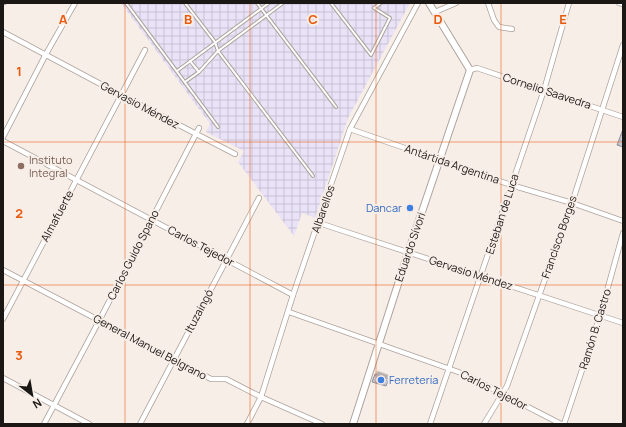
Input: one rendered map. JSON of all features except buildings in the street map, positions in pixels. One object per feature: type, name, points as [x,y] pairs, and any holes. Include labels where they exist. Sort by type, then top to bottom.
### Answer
[{"type":"street","points":[[3,137],[46,54],[75,3]]},
{"type":"street","name":"Albarellos","points":[[247,424],[261,397],[289,312],[293,295],[319,223],[350,128],[418,3]]},
{"type":"street","points":[[429,3],[470,70]]},
{"type":"street","points":[[435,12],[456,3]]},
{"type":"street","points":[[488,3],[494,20],[499,27],[512,29]]},
{"type":"street","name":"Esteban de Luca","points":[[430,424],[544,90],[569,3]]},
{"type":"street","points":[[619,3],[623,4]]},
{"type":"street","name":"Gervasio Méndez","points":[[3,32],[235,154]]},
{"type":"street","name":"Francisco Borges","points":[[484,424],[507,386],[572,203],[601,109],[623,45]]},
{"type":"street","name":"Almafuerte","points":[[3,319],[145,50]]},
{"type":"street","name":"Cornelio Saavedra","points":[[470,70],[477,68],[623,117]]},
{"type":"street","name":"Eduardo Sívori","points":[[353,424],[408,253],[470,70]]},
{"type":"street","name":"Carlos Guido Spano","points":[[44,424],[199,128]]},
{"type":"street","name":"Antártida Argentina","points":[[350,128],[511,185],[572,203],[623,221]]},
{"type":"street","name":"Carlos Tejedor","points":[[3,141],[293,295]]},
{"type":"street","name":"Ituzaingó","points":[[140,424],[259,198]]},
{"type":"street","name":"Gervasio Méndez","points":[[319,223],[623,323]]},
{"type":"street","name":"Ramón B. Castro","points":[[562,424],[600,316],[623,234]]},
{"type":"street","name":"General Manuel Belgrano","points":[[3,270],[211,379],[226,379],[261,397],[322,424]]},
{"type":"street","name":"Carlos Tejedor","points":[[289,312],[464,374],[562,424]]},
{"type":"street","points":[[3,378],[89,424]]},
{"type":"lane","points":[[126,3],[218,127]]},
{"type":"lane","points":[[185,3],[215,42],[218,51],[313,176]]},
{"type":"lane","points":[[257,3],[336,107]]},
{"type":"lane","points":[[176,71],[269,3]]},
{"type":"lane","points":[[185,82],[199,72],[218,51],[282,3]]},
{"type":"lane","points":[[331,3],[371,55],[390,18],[374,8],[381,3]]},
{"type":"lane","points":[[190,61],[199,72]]},
{"type":"shaded area","points":[[121,3],[410,3],[348,118],[315,218],[302,213],[294,236],[238,162],[244,151],[206,132],[210,124]]},
{"type":"place","name":"Instituto Integral","points":[[21,166]]},
{"type":"place","name":"Dancar","points":[[410,208]]},
{"type":"place","name":"Ferretería","points":[[381,380]]}]
